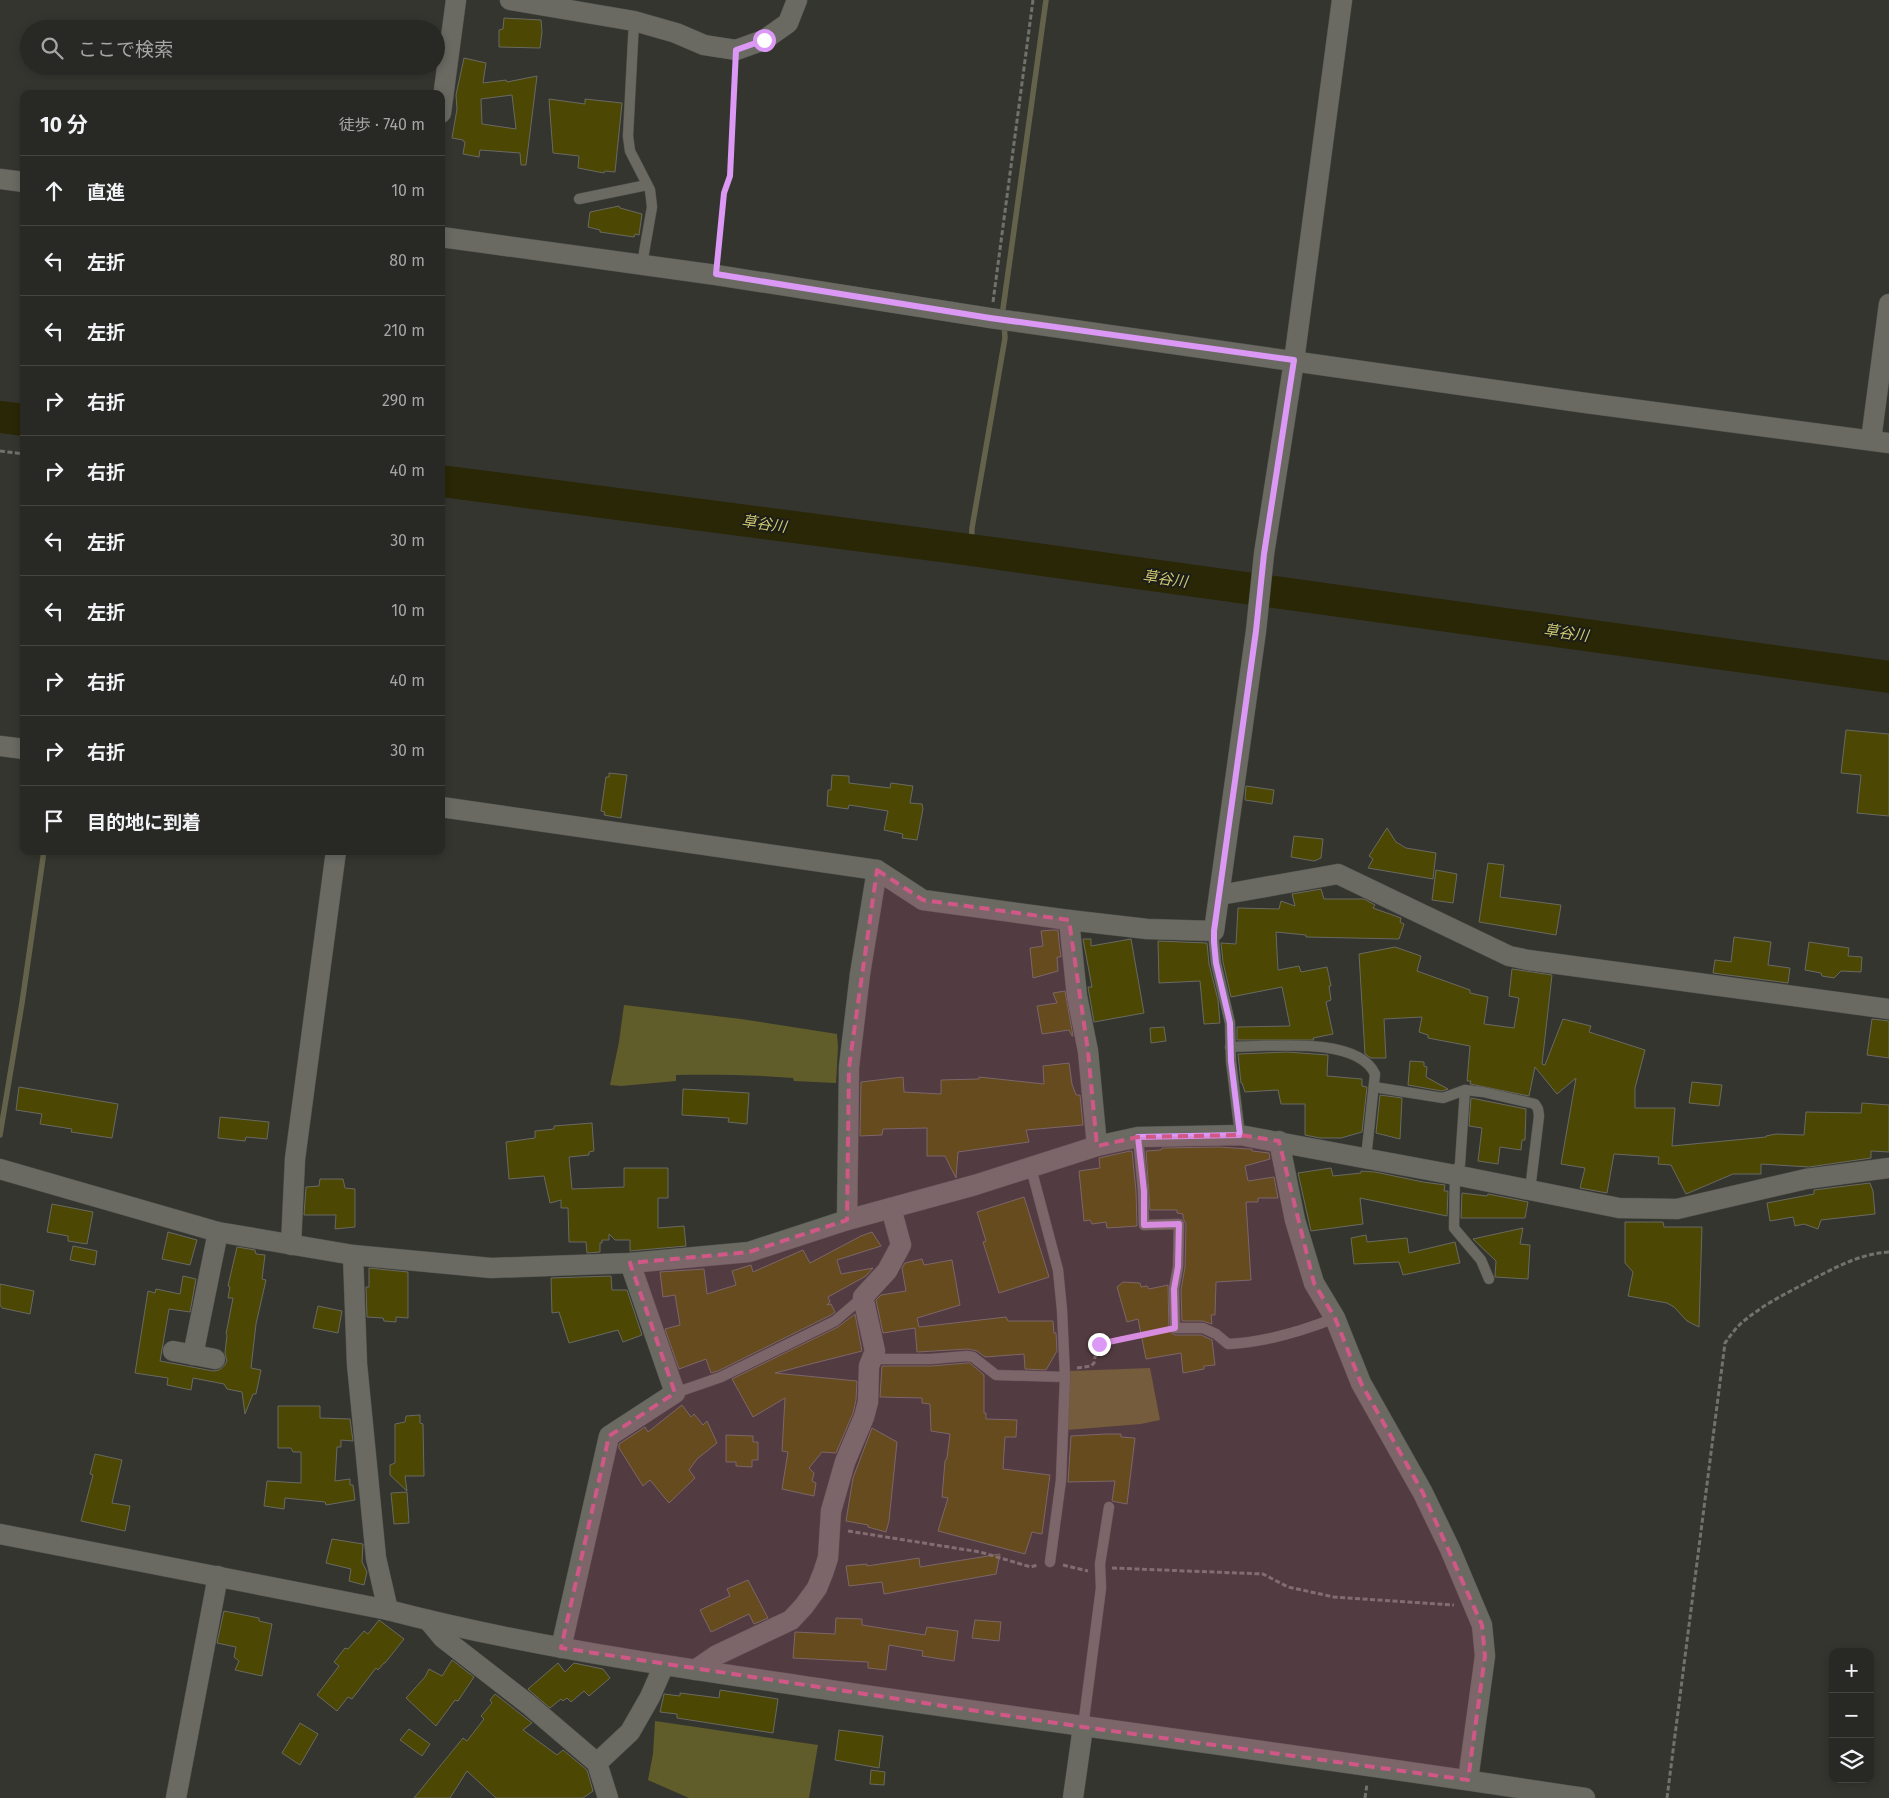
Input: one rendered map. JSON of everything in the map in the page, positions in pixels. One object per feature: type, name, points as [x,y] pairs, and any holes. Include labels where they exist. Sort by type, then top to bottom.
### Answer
[{"type":"street","points":[[444,90],[456,0]]},
{"type":"street","points":[[510,0],[634,21],[676,33],[704,45],[736,50],[764,40],[788,23],[797,0]]},
{"type":"street","points":[[445,807],[877,870],[923,900],[1148,929],[1214,931],[1256,631],[1264,554],[1294,360],[1342,0]]},
{"type":"street","points":[[0,179],[20,182]]},
{"type":"street","points":[[445,238],[716,274],[990,318],[1586,403],[1880,441],[1889,304]]},
{"type":"street","points":[[0,746],[20,748]]},
{"type":"street","points":[[291,1245],[295,1159],[335,855]]},
{"type":"street","points":[[847,1220],[848,1067],[860,974],[877,870]]},
{"type":"street","points":[[1220,895],[1338,874],[1509,956],[1889,1009]]},
{"type":"street","points":[[1069,920],[1077,996],[1088,1051],[1097,1146]]},
{"type":"street","points":[[0,1169],[218,1232],[353,1255],[491,1268],[630,1263],[749,1252],[847,1220],[976,1185],[1097,1146],[1138,1137],[1240,1135],[1456,1175],[1619,1208],[1677,1209],[1806,1179],[1889,1168]]},
{"type":"street","points":[[1279,1141],[1296,1220],[1314,1283],[1335,1318],[1361,1383],[1423,1493],[1450,1548],[1482,1624],[1485,1656],[1468,1780]]},
{"type":"street","points":[[695,1670],[717,1655],[791,1620],[817,1588],[823,1574],[828,1558],[832,1529],[832,1511],[845,1462],[864,1417],[868,1402],[869,1366],[875,1351],[863,1297],[887,1271],[901,1244],[891,1208]]},
{"type":"street","points":[[194,1355],[218,1232]]},
{"type":"street","points":[[353,1255],[357,1364],[376,1558],[388,1610]]},
{"type":"street","points":[[561,1648],[609,1436],[675,1394],[630,1263]]},
{"type":"street","points":[[173,1351],[215,1359]]},
{"type":"street","points":[[0,1534],[388,1610],[561,1648],[695,1670],[1083,1727],[1585,1798]]},
{"type":"street","points":[[176,1798],[218,1576]]},
{"type":"street","points":[[428,1620],[443,1638],[521,1698],[597,1762],[608,1798]]},
{"type":"street","points":[[597,1762],[630,1732],[650,1696],[664,1665]]},
{"type":"street","points":[[1073,1798],[1083,1727]]},
{"type":"lane","points":[[634,21],[628,136],[630,151],[650,190],[652,207],[642,264]]},
{"type":"lane","points":[[579,199],[647,184]]},
{"type":"lane","points":[[1214,931],[1216,963],[1230,1023],[1230,1047],[1240,1135]]},
{"type":"lane","points":[[1230,1047],[1319,1045],[1348,1053],[1372,1068],[1376,1074],[1366,1158]]},
{"type":"lane","points":[[1374,1087],[1443,1098],[1465,1090],[1483,1092],[1535,1104],[1538,1109],[1530,1190]]},
{"type":"lane","points":[[1465,1090],[1462,1149],[1456,1175],[1454,1228],[1480,1260],[1489,1279]]},
{"type":"lane","points":[[1138,1137],[1144,1191],[1144,1225],[1179,1224],[1178,1267],[1174,1289],[1175,1328],[1203,1328],[1216,1334],[1228,1344],[1245,1343],[1308,1329],[1335,1318]]},
{"type":"lane","points":[[1031,1168],[1058,1270],[1064,1373],[1060,1490],[1050,1562]]},
{"type":"lane","points":[[675,1394],[721,1377],[835,1320],[863,1297]]},
{"type":"lane","points":[[871,1358],[931,1359],[967,1356],[974,1357],[996,1375],[1064,1373]]},
{"type":"lane","points":[[1083,1727],[1101,1588],[1100,1564],[1109,1507]]},
{"type":"path","points":[[990,318],[1034,0]]},
{"type":"path","points":[[716,274],[724,193],[730,176],[736,50]]},
{"type":"path","points":[[0,451],[20,454]]},
{"type":"path","points":[[1667,1798],[1725,1343],[1744,1320],[1782,1295],[1836,1266],[1860,1257],[1889,1252]]},
{"type":"path","points":[[1064,1373],[1091,1366],[1094,1363],[1097,1346],[1102,1342],[1175,1328]]},
{"type":"path","points":[[832,1529],[980,1552],[1031,1567],[1050,1562],[1100,1574],[1106,1568],[1263,1574],[1288,1587],[1334,1597],[1474,1607]]},
{"type":"highlighted area","points":[[877,870],[923,900],[1069,920],[1088,1051],[1097,1146],[1138,1137],[1240,1135],[1279,1141],[1314,1283],[1335,1318],[1361,1383],[1423,1493],[1482,1625],[1485,1656],[1468,1780],[1083,1727],[561,1648],[609,1436],[675,1393],[630,1263],[749,1252],[847,1220],[849,1067]]},
{"type":"shaded area","points":[[624,1005],[741,1019],[837,1034],[836,1083],[794,1081],[793,1078],[764,1076],[676,1075],[676,1081],[621,1086],[610,1085]]},
{"type":"shaded area","points":[[1150,1368],[1160,1420],[1141,1424],[1067,1430],[1070,1371]]},
{"type":"shaded area","points":[[655,1721],[818,1745],[809,1798],[689,1798],[648,1780],[653,1754]]},
{"type":"building","points":[[504,18],[541,20],[540,48],[499,47],[499,30],[503,29]]},
{"type":"building","points":[[464,58],[486,63],[483,83],[506,80],[507,82],[537,76],[526,165],[521,165],[520,153],[480,150],[479,157],[463,154],[465,142],[452,138],[457,109],[456,95]],"holes":[[[512,95],[516,129],[482,124],[481,99]]]},
{"type":"building","points":[[549,99],[585,104],[585,99],[622,103],[615,172],[605,171],[604,173],[578,168],[579,156],[553,153]]},
{"type":"building","points":[[619,206],[620,208],[642,214],[639,235],[635,234],[634,237],[600,232],[600,230],[588,227],[590,212]]},
{"type":"building","points":[[1846,730],[1889,734],[1889,816],[1857,813],[1861,775],[1841,773]]},
{"type":"building","points":[[609,773],[627,775],[621,818],[604,815],[605,812],[601,811],[606,777],[609,777]]},
{"type":"building","points":[[832,775],[849,776],[849,783],[890,788],[891,783],[913,786],[910,803],[922,804],[923,809],[917,840],[902,838],[903,834],[884,830],[888,811],[849,805],[848,809],[827,806],[828,790],[831,790]]},
{"type":"building","points":[[1246,786],[1274,790],[1272,804],[1245,800]]},
{"type":"building","points":[[1387,828],[1396,842],[1406,848],[1436,853],[1433,879],[1368,868],[1373,859],[1369,856]]},
{"type":"building","points":[[1294,836],[1323,839],[1321,858],[1314,861],[1291,857]]},
{"type":"building","points":[[1488,863],[1504,865],[1500,897],[1561,905],[1556,935],[1479,922]]},
{"type":"building","points":[[1436,870],[1457,874],[1453,903],[1432,900]]},
{"type":"building","points":[[1321,889],[1324,899],[1364,899],[1375,905],[1373,908],[1401,918],[1400,922],[1404,924],[1399,939],[1306,937],[1306,935],[1276,932],[1278,970],[1299,966],[1301,972],[1327,967],[1331,986],[1329,986],[1331,1000],[1326,1002],[1333,1034],[1313,1038],[1314,1040],[1237,1040],[1237,1027],[1290,1026],[1282,987],[1231,997],[1221,943],[1236,944],[1238,908],[1279,909],[1281,901],[1295,906],[1292,894]]},
{"type":"building","points":[[1058,930],[1061,957],[1057,957],[1058,971],[1033,978],[1030,948],[1043,946],[1041,931]]},
{"type":"building","points":[[1734,937],[1771,942],[1768,965],[1790,968],[1788,983],[1713,973],[1715,960],[1731,962]]},
{"type":"building","points":[[1083,939],[1091,939],[1091,946],[1131,939],[1144,1013],[1094,1022],[1088,987],[1092,987]]},
{"type":"building","points":[[1158,941],[1207,943],[1209,964],[1218,1000],[1220,1023],[1204,1024],[1200,981],[1159,983]]},
{"type":"building","points":[[1809,942],[1849,948],[1848,956],[1862,957],[1861,972],[1841,971],[1834,978],[1805,970]]},
{"type":"building","points":[[1395,947],[1421,956],[1417,971],[1470,990],[1470,993],[1488,997],[1484,1024],[1514,1028],[1519,998],[1509,996],[1512,969],[1552,975],[1542,1064],[1545,1065],[1563,1019],[1591,1026],[1589,1032],[1645,1050],[1635,1088],[1635,1108],[1675,1108],[1672,1146],[1766,1137],[1776,1134],[1804,1135],[1806,1112],[1861,1113],[1862,1103],[1889,1105],[1889,1152],[1871,1151],[1871,1158],[1809,1167],[1761,1164],[1761,1174],[1733,1174],[1686,1194],[1671,1165],[1658,1164],[1659,1157],[1614,1154],[1607,1193],[1580,1188],[1585,1168],[1561,1164],[1576,1078],[1557,1094],[1535,1067],[1529,1096],[1470,1084],[1471,1081],[1467,1081],[1470,1046],[1428,1038],[1428,1035],[1419,1032],[1422,1017],[1384,1019],[1386,1058],[1371,1058],[1365,1054],[1359,954]]},
{"type":"building","points":[[1065,991],[1073,1036],[1069,1030],[1042,1034],[1037,1006],[1057,1003],[1053,993]]},
{"type":"building","points":[[1872,1019],[1889,1021],[1889,1058],[1867,1055]]},
{"type":"building","points":[[1164,1027],[1166,1041],[1151,1043],[1150,1028]]},
{"type":"building","points":[[1287,1052],[1328,1055],[1327,1076],[1362,1079],[1362,1086],[1367,1087],[1362,1132],[1341,1138],[1320,1138],[1305,1135],[1305,1104],[1281,1104],[1278,1090],[1245,1092],[1241,1083],[1238,1054]]},
{"type":"building","points":[[1410,1061],[1424,1062],[1424,1066],[1427,1067],[1426,1077],[1448,1089],[1442,1091],[1408,1085]]},
{"type":"building","points":[[1069,1063],[1072,1084],[1076,1095],[1080,1095],[1083,1125],[1026,1130],[1029,1142],[958,1152],[956,1178],[945,1156],[927,1156],[927,1128],[883,1129],[882,1135],[860,1136],[861,1082],[903,1077],[904,1092],[941,1094],[941,1080],[979,1079],[979,1077],[1044,1084],[1043,1066]]},
{"type":"building","points":[[1692,1082],[1722,1085],[1719,1106],[1689,1103]]},
{"type":"building","points":[[19,1087],[118,1104],[112,1138],[71,1132],[72,1129],[40,1124],[42,1114],[16,1110]]},
{"type":"building","points":[[683,1089],[749,1093],[747,1124],[728,1122],[729,1118],[682,1115]]},
{"type":"building","points":[[1380,1095],[1402,1098],[1400,1139],[1376,1133]]},
{"type":"building","points":[[1471,1098],[1526,1109],[1525,1140],[1522,1140],[1521,1150],[1500,1147],[1498,1164],[1478,1161],[1482,1128],[1469,1126]]},
{"type":"building","points":[[220,1117],[269,1122],[267,1139],[246,1137],[245,1141],[218,1138]]},
{"type":"building","points":[[592,1123],[594,1151],[589,1152],[589,1155],[569,1157],[572,1189],[624,1187],[624,1168],[668,1168],[668,1198],[658,1198],[658,1228],[684,1226],[686,1246],[630,1251],[630,1240],[615,1240],[609,1234],[609,1240],[602,1240],[602,1243],[600,1243],[600,1252],[587,1253],[586,1242],[569,1242],[568,1208],[561,1208],[561,1200],[550,1203],[544,1176],[509,1179],[506,1142],[535,1138],[535,1131],[554,1129],[554,1126]]},
{"type":"building","points":[[1219,1147],[1252,1149],[1252,1151],[1269,1153],[1270,1159],[1245,1166],[1248,1181],[1274,1177],[1278,1198],[1258,1198],[1258,1202],[1246,1202],[1251,1280],[1216,1282],[1215,1315],[1211,1315],[1212,1324],[1203,1321],[1182,1321],[1181,1290],[1185,1267],[1186,1224],[1183,1214],[1177,1213],[1177,1210],[1150,1210],[1146,1151],[1161,1150],[1162,1148]]},
{"type":"building","points":[[1132,1151],[1136,1191],[1137,1226],[1107,1228],[1106,1222],[1092,1224],[1090,1220],[1084,1221],[1079,1171],[1100,1168],[1099,1158]]},
{"type":"building","points":[[1331,1168],[1333,1176],[1361,1173],[1361,1171],[1375,1172],[1445,1185],[1444,1191],[1448,1191],[1447,1216],[1360,1198],[1363,1224],[1311,1231],[1298,1173]]},
{"type":"building","points":[[320,1179],[343,1179],[345,1188],[355,1189],[355,1227],[335,1229],[336,1215],[304,1215],[306,1187],[319,1186]]},
{"type":"building","points":[[1870,1183],[1873,1191],[1875,1214],[1821,1220],[1818,1229],[1804,1224],[1795,1226],[1793,1217],[1770,1221],[1767,1203],[1814,1194],[1814,1190]]},
{"type":"building","points":[[1462,1193],[1487,1196],[1488,1194],[1528,1202],[1525,1218],[1461,1218]]},
{"type":"building","points":[[1024,1197],[1049,1277],[999,1293],[983,1242],[986,1241],[977,1212]]},
{"type":"building","points":[[52,1204],[93,1212],[87,1244],[68,1241],[68,1236],[47,1232]]},
{"type":"building","points":[[1625,1222],[1663,1222],[1664,1227],[1702,1227],[1699,1327],[1687,1321],[1674,1307],[1667,1303],[1628,1296],[1633,1272],[1625,1263]]},
{"type":"building","points":[[1523,1228],[1520,1244],[1530,1245],[1528,1279],[1495,1277],[1496,1261],[1473,1239]]},
{"type":"building","points":[[168,1232],[197,1240],[190,1265],[162,1259]]},
{"type":"building","points":[[872,1232],[881,1246],[837,1260],[841,1274],[873,1268],[866,1276],[828,1297],[830,1302],[827,1305],[831,1304],[835,1312],[831,1315],[718,1371],[711,1373],[706,1359],[679,1369],[665,1329],[680,1325],[675,1295],[663,1297],[660,1272],[704,1269],[707,1294],[736,1285],[732,1271],[751,1265],[753,1272],[803,1250],[810,1263]]},
{"type":"building","points":[[1366,1235],[1367,1242],[1407,1238],[1409,1253],[1455,1242],[1460,1263],[1403,1275],[1399,1262],[1354,1264],[1351,1238]]},
{"type":"building","points":[[73,1246],[97,1251],[95,1265],[70,1260]]},
{"type":"building","points":[[237,1247],[255,1250],[256,1254],[265,1255],[262,1279],[266,1280],[256,1324],[251,1368],[261,1370],[256,1394],[253,1394],[245,1414],[242,1392],[227,1389],[224,1384],[193,1378],[191,1390],[167,1385],[168,1378],[135,1373],[148,1291],[155,1293],[156,1289],[180,1294],[183,1276],[196,1279],[190,1312],[169,1309],[160,1361],[213,1371],[219,1370],[224,1366],[227,1361],[225,1353],[226,1334],[233,1298],[228,1298],[230,1287],[228,1286]]},
{"type":"building","points":[[922,1259],[924,1265],[952,1260],[960,1305],[917,1318],[919,1327],[1006,1317],[1008,1321],[1053,1321],[1057,1351],[1046,1370],[1025,1369],[1024,1354],[985,1357],[977,1351],[968,1349],[917,1352],[915,1328],[883,1333],[876,1300],[881,1295],[906,1291],[902,1268],[905,1263]]},
{"type":"building","points":[[369,1268],[408,1272],[408,1318],[396,1317],[396,1322],[384,1321],[383,1318],[367,1317],[366,1287],[369,1287]]},
{"type":"building","points":[[611,1276],[612,1290],[627,1290],[642,1335],[623,1342],[618,1330],[569,1343],[559,1312],[552,1313],[551,1278]]},
{"type":"building","points":[[1123,1282],[1140,1283],[1141,1287],[1147,1286],[1149,1289],[1168,1285],[1169,1331],[1175,1335],[1201,1335],[1212,1340],[1215,1365],[1204,1366],[1204,1369],[1183,1373],[1181,1353],[1146,1359],[1138,1319],[1127,1322],[1117,1287]]},
{"type":"building","points":[[0,1284],[34,1291],[30,1314],[2,1308],[0,1305]]},
{"type":"building","points":[[318,1306],[342,1311],[338,1333],[313,1328]]},
{"type":"building","points":[[855,1314],[862,1351],[775,1373],[857,1381],[853,1413],[836,1453],[822,1452],[809,1468],[814,1473],[812,1481],[816,1483],[814,1496],[782,1489],[788,1452],[782,1451],[785,1398],[753,1417],[732,1379],[838,1327]]},
{"type":"building","points":[[970,1363],[984,1375],[984,1413],[986,1413],[986,1419],[1017,1420],[1016,1437],[1005,1437],[1003,1469],[1050,1475],[1042,1534],[1032,1532],[1025,1554],[938,1531],[948,1498],[942,1497],[945,1461],[950,1434],[931,1431],[930,1404],[922,1403],[922,1398],[880,1397],[882,1366],[931,1366]]},
{"type":"building","points":[[682,1405],[691,1417],[694,1414],[703,1425],[707,1421],[717,1443],[697,1459],[689,1470],[695,1478],[669,1503],[650,1480],[643,1486],[619,1448],[619,1444],[645,1427],[648,1432]]},
{"type":"building","points":[[278,1406],[320,1406],[320,1418],[350,1419],[353,1441],[341,1440],[341,1447],[337,1447],[335,1481],[350,1479],[350,1485],[353,1485],[355,1500],[326,1505],[325,1502],[285,1498],[284,1509],[264,1506],[267,1481],[301,1483],[301,1452],[293,1452],[291,1448],[278,1448]]},
{"type":"building","points":[[420,1415],[420,1423],[423,1424],[424,1476],[405,1476],[407,1491],[390,1475],[390,1465],[395,1463],[395,1424],[405,1422],[406,1416]]},
{"type":"building","points":[[872,1428],[897,1442],[889,1521],[886,1532],[868,1527],[868,1525],[846,1521],[853,1478]]},
{"type":"building","points":[[1121,1434],[1121,1437],[1135,1438],[1127,1504],[1112,1501],[1115,1481],[1068,1482],[1071,1436]]},
{"type":"building","points":[[726,1435],[753,1436],[753,1442],[758,1442],[758,1460],[752,1460],[752,1467],[736,1466],[736,1462],[726,1462]]},
{"type":"building","points":[[95,1454],[122,1460],[112,1503],[130,1506],[125,1531],[81,1521],[93,1475],[90,1474]]},
{"type":"building","points":[[407,1492],[409,1523],[394,1524],[391,1493]]},
{"type":"building","points":[[332,1539],[363,1544],[362,1562],[367,1572],[364,1585],[349,1581],[351,1569],[326,1563]]},
{"type":"building","points":[[1000,1554],[996,1574],[884,1594],[882,1582],[849,1586],[846,1566],[867,1564],[867,1566],[919,1558],[920,1567]]},
{"type":"building","points":[[748,1580],[768,1618],[754,1624],[749,1614],[711,1632],[700,1610],[730,1596],[727,1589]]},
{"type":"building","points":[[224,1611],[259,1618],[259,1621],[272,1624],[262,1676],[235,1670],[239,1661],[234,1657],[236,1647],[217,1643]]},
{"type":"building","points":[[836,1618],[862,1619],[862,1625],[925,1635],[927,1627],[958,1631],[954,1661],[922,1656],[923,1651],[889,1645],[886,1670],[868,1668],[868,1662],[793,1658],[795,1632],[835,1634]]},
{"type":"building","points":[[379,1620],[404,1639],[385,1663],[378,1670],[376,1668],[352,1699],[348,1697],[337,1711],[317,1695],[339,1666],[334,1662],[345,1648],[348,1649],[364,1631],[368,1634]]},
{"type":"building","points":[[975,1620],[1001,1622],[999,1641],[972,1638]]},
{"type":"building","points":[[452,1660],[474,1677],[458,1701],[455,1700],[436,1726],[406,1698],[425,1677],[429,1669],[442,1676]]},
{"type":"building","points":[[558,1663],[565,1672],[574,1663],[603,1669],[610,1678],[589,1696],[584,1691],[571,1702],[567,1698],[563,1701],[561,1699],[550,1708],[528,1689]]},
{"type":"building","points":[[720,1690],[778,1699],[773,1733],[677,1718],[677,1714],[660,1712],[664,1694],[680,1696],[680,1693],[719,1698]]},
{"type":"building","points":[[495,1694],[532,1723],[523,1730],[557,1755],[563,1750],[587,1770],[593,1791],[583,1798],[496,1798],[467,1771],[450,1798],[414,1798],[463,1738],[467,1741],[484,1719],[481,1716],[492,1703],[490,1700]]},
{"type":"building","points":[[300,1723],[318,1734],[300,1765],[282,1753]]},
{"type":"building","points":[[409,1729],[430,1744],[422,1756],[400,1740]]},
{"type":"building","points":[[839,1730],[883,1736],[879,1768],[835,1760]]},
{"type":"building","points":[[871,1770],[885,1772],[884,1785],[870,1784]]},
{"type":"waterway","points":[[971,550],[972,528],[1005,338],[1003,309],[1046,0]]},
{"type":"waterway","name":"草谷川","points":[[0,417],[20,420]]},
{"type":"waterway","name":"草谷川","points":[[445,482],[971,550],[1889,677]]},
{"type":"waterway","points":[[0,1135],[22,1003],[43,855]]},
{"type":"route","points":[[764,40],[736,50],[730,176],[724,193],[716,274],[990,318],[1294,360],[1264,554],[1256,631],[1214,931],[1216,963],[1230,1023],[1231,1061],[1240,1135],[1138,1137],[1144,1191],[1144,1225],[1179,1224],[1178,1267],[1174,1289],[1175,1328],[1099,1344]]}]
